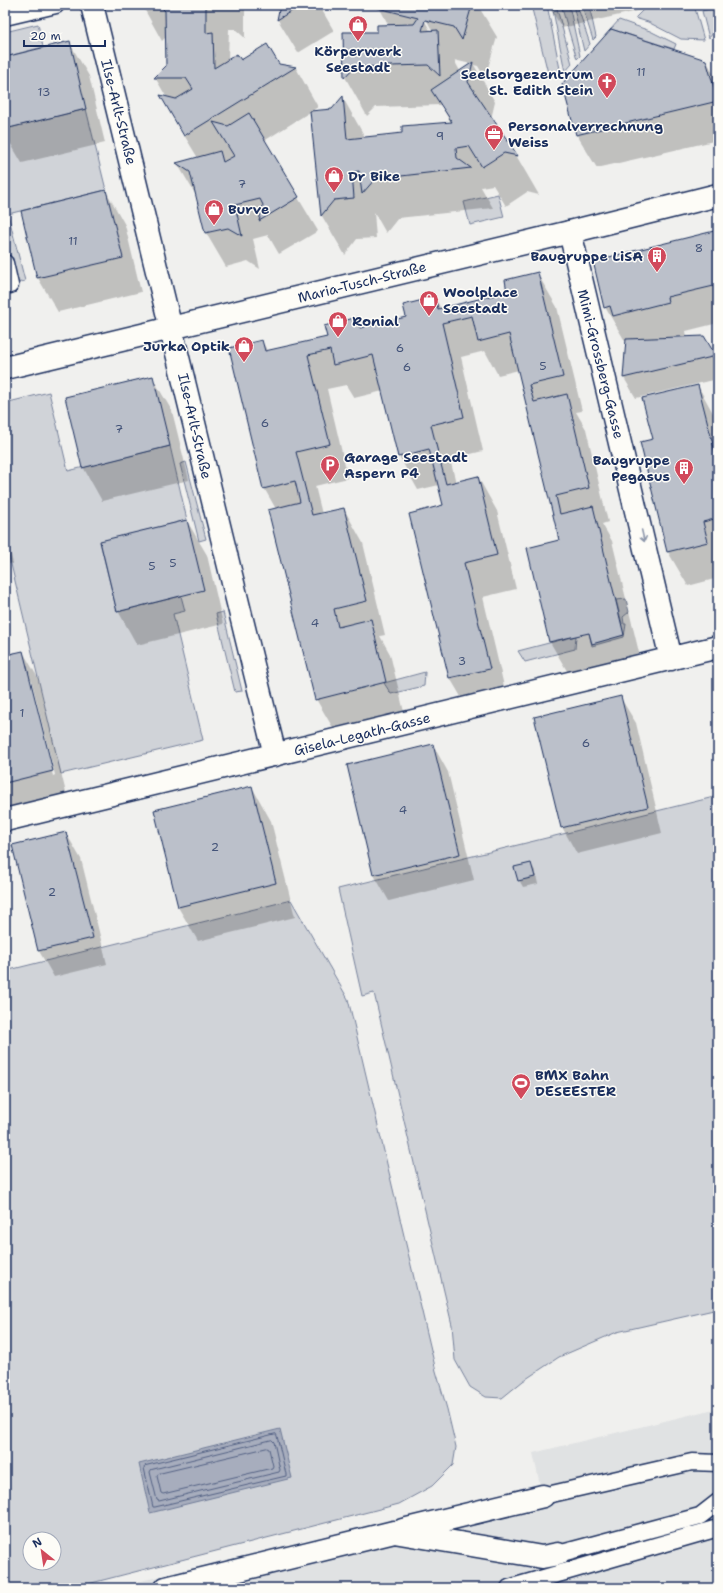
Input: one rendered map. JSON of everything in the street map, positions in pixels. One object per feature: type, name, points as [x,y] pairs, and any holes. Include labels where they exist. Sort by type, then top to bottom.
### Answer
[{"type":"street","name":"Ilse-Arlt-Straße","points":[[92,5],[275,754]]},
{"type":"street","name":"Maria-Tusch-Straße","points":[[5,368],[718,195]]},
{"type":"street","name":"Mimi-Grossberg-Gasse","points":[[570,232],[671,659]]},
{"type":"street","name":"Gisela-Legath-Gasse","points":[[5,820],[718,647]]},
{"type":"street","points":[[166,1588],[543,1496]]},
{"type":"street","points":[[394,1532],[542,1557],[558,1554]]},
{"type":"lane","points":[[5,17],[56,5]]},
{"type":"lane","points":[[5,263],[10,285]]},
{"type":"lane","points":[[543,1496],[692,1462],[718,1463]]},
{"type":"lane","points":[[558,1554],[700,1516],[718,1502]]},
{"type":"lane","points":[[509,1588],[718,1528]]},
{"type":"shaded area","points":[[531,5],[547,5],[561,74],[549,77]]},
{"type":"shaded area","points":[[552,5],[556,5],[572,64],[565,72]]},
{"type":"shaded area","points":[[561,5],[569,5],[580,56],[577,59]]},
{"type":"shaded area","points":[[573,5],[577,5],[590,44],[584,51]]},
{"type":"shaded area","points":[[582,5],[589,5],[596,37],[593,40]]},
{"type":"shaded area","points":[[648,5],[675,5],[679,10],[694,5],[704,40],[681,39],[648,22],[635,18]]},
{"type":"shaded area","points":[[713,5],[718,5],[718,27],[709,38],[702,11],[713,8]]},
{"type":"shaded area","points":[[619,20],[650,31],[676,44],[674,49],[611,29]]},
{"type":"shaded area","points":[[38,24],[43,47],[5,57],[5,32]]},
{"type":"shaded area","points":[[86,109],[106,190],[8,214],[25,281],[17,283],[5,234],[5,129]]},
{"type":"shaded area","points":[[498,194],[504,217],[470,225],[464,202]]},
{"type":"shaded area","points":[[49,392],[68,471],[170,446],[187,520],[100,542],[117,612],[181,596],[185,611],[173,614],[203,740],[61,774],[5,539],[5,403]]},
{"type":"shaded area","points":[[186,462],[206,539],[199,541],[180,464]]},
{"type":"shaded area","points":[[626,599],[629,612],[623,617],[624,624],[626,624],[624,637],[592,646],[589,633],[622,624],[616,600]]},
{"type":"shaded area","points":[[223,612],[242,691],[235,692],[216,614]]},
{"type":"shaded area","points":[[576,636],[575,649],[525,662],[518,651]]},
{"type":"shaded area","points":[[425,672],[424,686],[391,694],[384,683]]},
{"type":"shaded area","points":[[718,796],[718,1309],[617,1332],[559,1357],[523,1381],[502,1398],[486,1397],[470,1387],[455,1360],[452,1325],[374,993],[362,996],[338,889]]},
{"type":"shaded area","points":[[291,900],[348,999],[436,1371],[456,1447],[453,1465],[432,1486],[399,1504],[72,1588],[5,1588],[5,971]]},
{"type":"shaded area","points":[[718,1408],[718,1588],[112,1588],[540,1485],[533,1453]]},
{"type":"water","points":[[280,1429],[292,1478],[150,1513],[139,1464]]},
{"type":"building","points":[[159,5],[206,5],[206,33],[213,32],[214,68],[237,54],[241,60],[267,44],[279,64],[296,67],[184,136],[160,95],[176,99],[193,89],[186,78],[154,78],[166,66],[165,11]]},
{"type":"building","points":[[280,5],[301,5],[277,20]]},
{"type":"building","points":[[378,5],[472,5],[462,40],[454,27],[425,20],[422,31],[438,30],[440,76],[428,65],[354,67],[344,78],[343,32],[377,32],[377,25],[414,24],[418,18],[378,8]]},
{"type":"building","points":[[611,29],[706,60],[718,101],[576,135],[562,84]]},
{"type":"building","points":[[70,41],[86,109],[5,129],[5,57]]},
{"type":"building","points":[[473,62],[468,82],[518,156],[504,153],[482,167],[469,146],[456,148],[457,158],[471,168],[375,179],[362,194],[359,171],[352,172],[354,198],[334,200],[321,216],[310,111],[332,109],[343,96],[347,139],[402,133],[402,126],[452,122],[431,90]]},
{"type":"building","points":[[249,113],[299,197],[259,221],[263,205],[260,199],[235,205],[242,236],[228,228],[205,233],[190,172],[176,163],[220,151],[223,162],[234,156],[213,122],[228,126]]},
{"type":"building","points":[[106,190],[123,258],[37,278],[21,211]]},
{"type":"building","name":"Baugruppe LiSA","points":[[718,230],[718,285],[667,297],[668,302],[613,316],[610,306],[604,308],[593,261]]},
{"type":"building","points":[[538,272],[563,377],[529,385],[534,402],[567,394],[589,488],[556,496],[560,514],[593,506],[624,635],[592,644],[589,633],[549,642],[527,548],[559,540],[509,334],[478,342],[472,316],[442,323],[464,417],[431,425],[446,484],[478,476],[497,555],[464,563],[490,669],[449,678],[409,514],[443,505],[429,449],[398,457],[373,355],[333,365],[330,350],[308,355],[330,444],[296,452],[312,515],[344,508],[367,601],[334,609],[338,627],[371,619],[386,682],[315,700],[268,510],[300,502],[295,481],[263,489],[229,348],[262,340],[265,351],[327,337],[324,326],[358,317],[360,328],[406,317],[403,305],[435,297],[438,309],[507,292],[505,280]]},
{"type":"building","points":[[704,336],[716,356],[623,378],[626,339]]},
{"type":"building","points":[[153,376],[170,446],[82,468],[65,397]]},
{"type":"building","name":"Baugruppe Pegasus","points":[[698,385],[718,464],[718,505],[716,505],[718,518],[703,522],[708,542],[667,552],[640,442],[653,439],[642,398]]},
{"type":"building","points":[[187,520],[204,590],[117,612],[100,541]]},
{"type":"building","points":[[23,651],[53,771],[5,783],[5,655]]},
{"type":"building","points":[[621,696],[648,807],[561,828],[534,717]]},
{"type":"building","points":[[433,744],[460,854],[373,875],[347,765]]},
{"type":"building","points":[[252,786],[276,883],[178,907],[154,810]]},
{"type":"building","points":[[66,832],[93,938],[38,951],[12,845]]},
{"type":"building","points":[[531,863],[535,877],[518,881],[514,867]]},
{"type":"place","name":"Körperwerk Seestadt","points":[[358,42]]},
{"type":"place","name":"Seelsorgezentrum St. Edith Stein","points":[[607,99]]},
{"type":"place","name":"Personalverrechnung Weiss","points":[[494,151]]},
{"type":"place","name":"Dr Bike","points":[[334,193]]},
{"type":"place","name":"Burve","points":[[214,226]]},
{"type":"place","name":"Baugruppe LiSA","points":[[657,273]]},
{"type":"place","name":"Woolplace Seestadt","points":[[429,317]]},
{"type":"place","name":"Ronial","points":[[338,338]]},
{"type":"place","name":"Jurka Optik","points":[[244,363]]},
{"type":"place","name":"Garage Seestadt Aspern P4","points":[[330,482]]},
{"type":"place","name":"Baugruppe Pegasus","points":[[684,485]]},
{"type":"place","name":"BMX Bahn DESEESTER","points":[[521,1100]]}]
